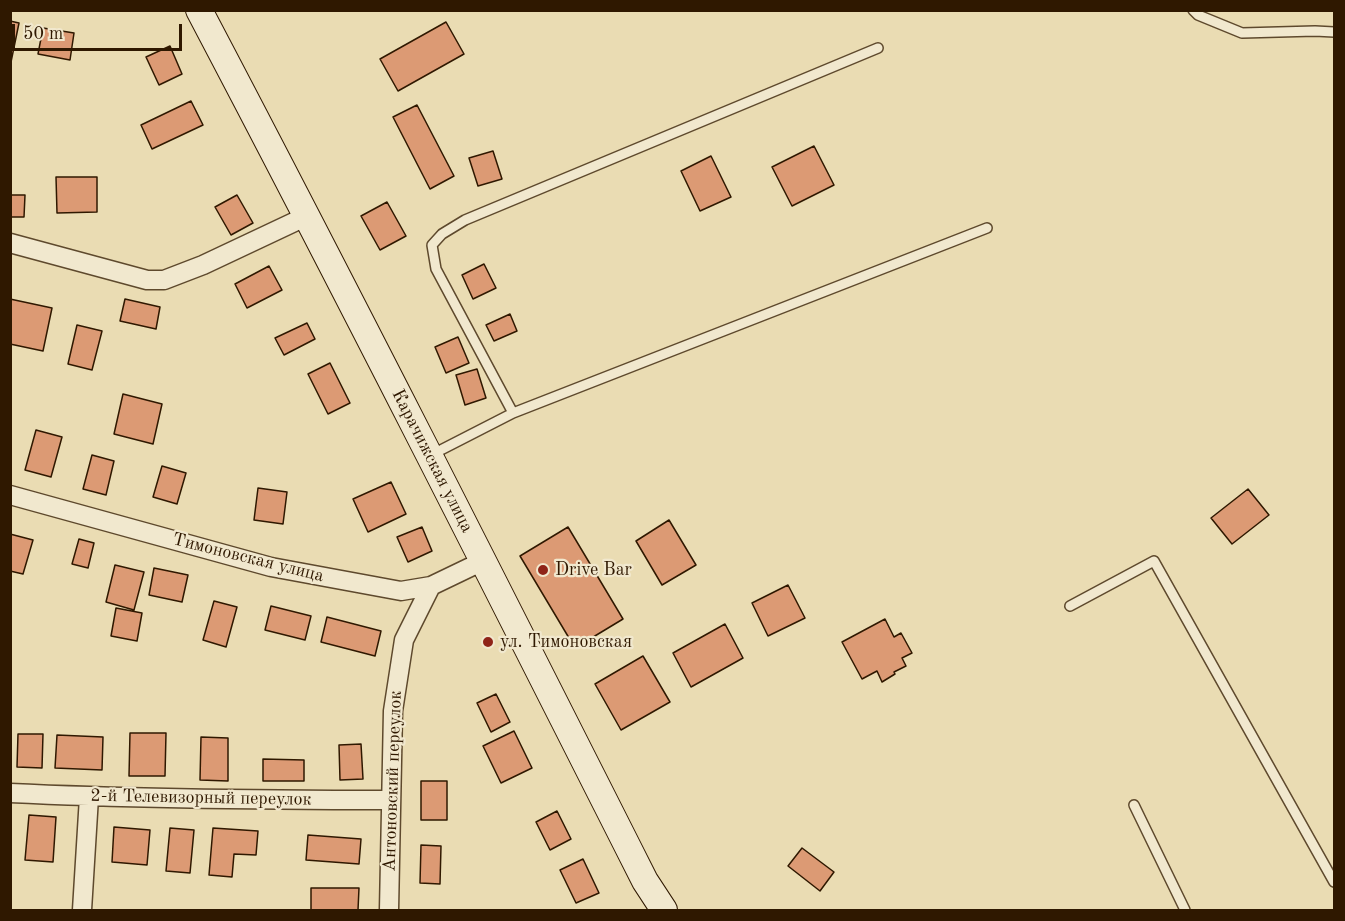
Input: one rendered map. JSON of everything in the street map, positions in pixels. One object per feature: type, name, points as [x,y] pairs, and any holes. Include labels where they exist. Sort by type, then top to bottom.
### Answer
[{"type":"main road","name":"Карачижская улица","points":[[199,10],[307,216],[645,881],[664,910]]},
{"type":"street","points":[[10,243],[147,280],[164,280],[203,265],[307,216]]},
{"type":"street","name":"Тимоновская улица","points":[[10,495],[271,567],[401,591],[431,586],[483,561]]},
{"type":"street","name":"Антоновский переулок","points":[[388,910],[393,711],[404,640],[431,586]]},
{"type":"street","name":"2-й Телевизорный переулок","points":[[10,793],[223,800],[391,800]]},
{"type":"street","points":[[82,910],[89,797]]},
{"type":"lane","points":[[1193,10],[1198,15],[1242,33],[1315,30],[1335,32]]},
{"type":"lane","points":[[513,413],[436,269],[432,245],[442,234],[465,220],[878,48]]},
{"type":"lane","points":[[429,456],[513,413],[987,228]]},
{"type":"lane","points":[[1070,606],[1154,561],[1335,882]]},
{"type":"lane","points":[[1134,805],[1185,910]]},
{"type":"building","points":[[10,21],[19,23],[11,62],[10,61]]},
{"type":"building","points":[[446,22],[464,54],[398,91],[380,59]]},
{"type":"building","points":[[43,28],[74,33],[70,60],[38,54]]},
{"type":"building","points":[[170,46],[182,74],[159,85],[146,57]]},
{"type":"building","points":[[191,101],[203,125],[152,149],[141,125]]},
{"type":"building","points":[[417,105],[454,176],[430,189],[393,117]]},
{"type":"building","points":[[814,146],[834,185],[792,206],[772,167]]},
{"type":"building","points":[[493,151],[502,179],[478,186],[469,158]]},
{"type":"building","points":[[711,156],[731,197],[700,211],[681,171]]},
{"type":"building","points":[[56,177],[97,177],[97,212],[57,213]]},
{"type":"building","points":[[10,195],[25,195],[24,217],[10,217]]},
{"type":"building","points":[[237,195],[253,223],[231,235],[215,207]]},
{"type":"building","points":[[387,202],[406,236],[380,250],[361,216]]},
{"type":"building","points":[[484,264],[496,288],[473,299],[462,275]]},
{"type":"building","points":[[269,266],[282,290],[247,308],[235,284]]},
{"type":"building","points":[[10,299],[52,308],[43,351],[10,344]]},
{"type":"building","points":[[125,299],[160,307],[156,329],[120,321]]},
{"type":"building","points":[[510,314],[517,331],[494,341],[486,325]]},
{"type":"building","points":[[307,323],[315,339],[284,355],[275,338]]},
{"type":"building","points":[[77,325],[102,331],[92,370],[68,364]]},
{"type":"building","points":[[458,337],[469,363],[446,373],[435,347]]},
{"type":"building","points":[[330,363],[350,403],[328,414],[308,374]]},
{"type":"building","points":[[477,369],[486,398],[465,405],[456,375]]},
{"type":"building","points":[[123,394],[162,404],[153,444],[114,434]]},
{"type":"building","points":[[36,430],[62,437],[51,477],[25,470]]},
{"type":"building","points":[[92,455],[114,461],[106,495],[83,489]]},
{"type":"building","points":[[162,466],[186,473],[177,504],[153,497]]},
{"type":"building","points":[[391,482],[406,514],[368,532],[353,499]]},
{"type":"building","points":[[258,488],[287,492],[283,524],[254,520]]},
{"type":"building","points":[[1248,489],[1269,515],[1232,544],[1211,518]]},
{"type":"building","points":[[669,520],[696,565],[662,585],[636,541]]},
{"type":"building","points":[[422,527],[432,551],[408,562],[397,537]]},
{"type":"building","points":[[568,527],[623,619],[575,648],[520,556]]},
{"type":"building","points":[[10,534],[33,540],[23,574],[10,571]]},
{"type":"building","points":[[79,539],[94,543],[88,568],[72,564]]},
{"type":"building","points":[[115,565],[144,572],[134,610],[106,602]]},
{"type":"building","points":[[154,568],[188,575],[182,602],[149,595]]},
{"type":"building","points":[[788,585],[805,618],[768,636],[752,603]]},
{"type":"building","points":[[214,601],[237,607],[226,647],[203,640]]},
{"type":"building","points":[[271,606],[311,616],[305,640],[265,630]]},
{"type":"building","points":[[116,608],[142,613],[137,641],[111,636]]},
{"type":"building","points":[[327,617],[381,631],[375,656],[321,642]]},
{"type":"building","points":[[885,619],[894,637],[901,633],[912,653],[902,658],[906,666],[882,682],[877,671],[862,679],[842,642]]},
{"type":"building","points":[[725,624],[743,658],[691,687],[673,653]]},
{"type":"building","points":[[643,656],[670,702],[621,730],[595,684]]},
{"type":"building","points":[[496,694],[510,722],[491,732],[477,703]]},
{"type":"building","points":[[514,731],[532,768],[501,783],[483,746]]},
{"type":"building","points":[[130,733],[166,733],[165,776],[129,776]]},
{"type":"building","points":[[18,734],[43,734],[42,768],[17,767]]},
{"type":"building","points":[[57,735],[103,737],[102,770],[55,768]]},
{"type":"building","points":[[201,737],[228,738],[228,781],[200,780]]},
{"type":"building","points":[[361,744],[363,779],[340,780],[339,745]]},
{"type":"building","points":[[263,759],[304,760],[304,781],[263,781]]},
{"type":"building","points":[[421,781],[447,781],[447,820],[421,820]]},
{"type":"building","points":[[557,811],[571,839],[550,850],[536,822]]},
{"type":"building","points":[[29,815],[56,817],[53,862],[25,860]]},
{"type":"building","points":[[114,827],[150,830],[147,865],[112,862]]},
{"type":"building","points":[[170,828],[194,830],[190,873],[166,871]]},
{"type":"building","points":[[213,828],[258,831],[256,855],[234,854],[232,877],[209,875]]},
{"type":"building","points":[[308,835],[361,839],[359,864],[306,860]]},
{"type":"building","points":[[421,845],[441,846],[440,884],[420,883]]},
{"type":"building","points":[[802,848],[834,872],[820,891],[788,866]]},
{"type":"building","points":[[583,859],[599,893],[576,903],[560,870]]},
{"type":"building","points":[[311,888],[359,888],[358,910],[311,910]]},
{"type":"place","name":"Drive Bar","points":[[543,570]]},
{"type":"place","name":"ул. Тимоновская","points":[[488,642]]}]
